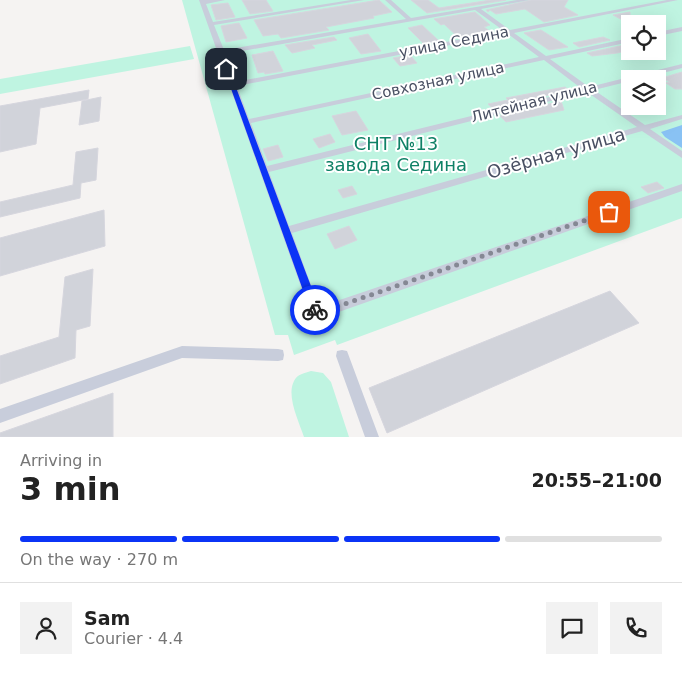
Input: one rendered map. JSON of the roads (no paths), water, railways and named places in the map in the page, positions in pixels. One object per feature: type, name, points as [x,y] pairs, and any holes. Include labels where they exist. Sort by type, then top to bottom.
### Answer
[{"type":"street","points":[[222,0],[203,1],[316,314],[682,187]]},
{"type":"street","points":[[210,24],[361,0]]},
{"type":"street","points":[[388,0],[407,18]]},
{"type":"street","points":[[220,51],[407,18],[477,9],[526,0]]},
{"type":"street","name":"улица Седина","points":[[233,85],[675,0]]},
{"type":"street","points":[[477,9],[682,155]]},
{"type":"street","points":[[666,32],[682,29]]},
{"type":"street","name":"Совхозная улица","points":[[246,122],[621,42]]},
{"type":"street","name":"Литейная улица","points":[[666,70],[682,66]]},
{"type":"street","name":"Литейная улица","points":[[264,170],[621,81]]},
{"type":"street","name":"Озёрная улица","points":[[285,231],[682,117]]},
{"type":"street","points":[[0,416],[182,352],[278,355]]},
{"type":"street","points":[[342,356],[372,437]]},
{"type":"water","points":[[682,125],[682,148],[665,137],[661,132]]},
{"type":"park label","name":"СНТ №13 завода Седина","points":[[396,153]]}]
